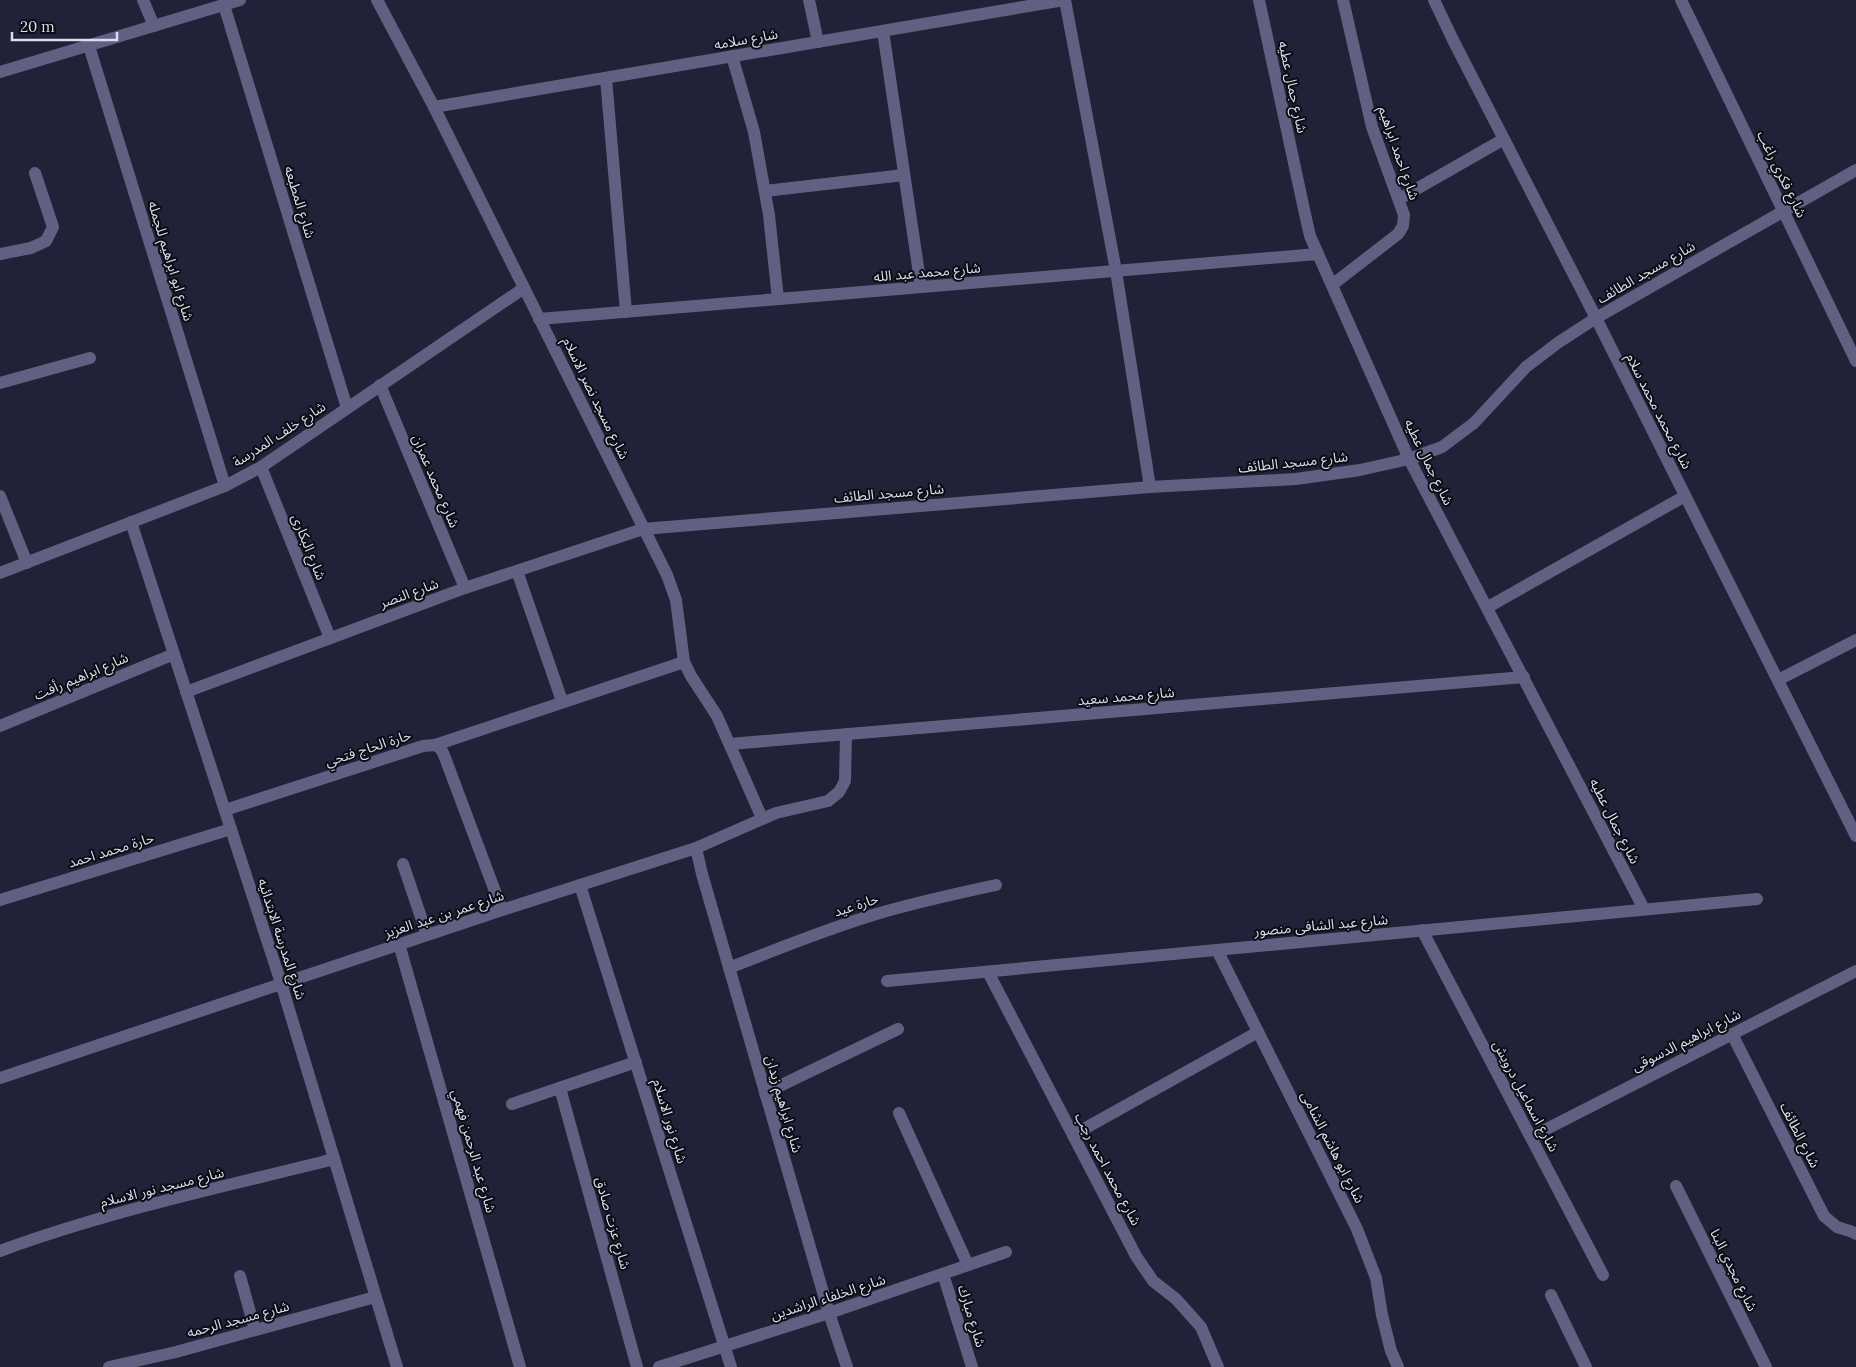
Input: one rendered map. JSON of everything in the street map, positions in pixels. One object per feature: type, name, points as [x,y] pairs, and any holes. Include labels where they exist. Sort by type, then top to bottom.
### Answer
[{"type":"street","points":[[143,0],[154,26]]},
{"type":"street","points":[[0,71],[240,0]]},
{"type":"street","name":"شارع مسجد نصر الاسلام","points":[[377,0],[434,107],[667,575],[676,600],[684,662],[717,716],[762,818]]},
{"type":"street","points":[[809,0],[818,42]]},
{"type":"street","points":[[1064,0],[1116,271],[1150,487]]},
{"type":"street","name":"شارع سلامه","points":[[434,107],[1064,0]]},
{"type":"street","name":"شارع جمال عطيه","points":[[1259,0],[1310,236],[1409,459],[1644,909]]},
{"type":"street","name":"شارع احمد ابراهيم","points":[[1332,286],[1398,234],[1403,226],[1404,215],[1372,127],[1343,0]]},
{"type":"street","name":"شارع محمد محمد سلام","points":[[1434,0],[1856,836]]},
{"type":"street","name":"شارع فكري راغب","points":[[1681,0],[1856,361]]},
{"type":"street","name":"شارع المطبعه","points":[[224,5],[347,408]]},
{"type":"street","points":[[883,31],[921,288]]},
{"type":"street","name":"شارع ابو ابراهيم للجمله","points":[[89,46],[225,486]]},
{"type":"street","points":[[732,56],[754,132],[769,215],[778,299]]},
{"type":"street","points":[[606,78],[626,312]]},
{"type":"street","points":[[1399,198],[1504,139]]},
{"type":"street","name":"شارع مسجد الطائف","points":[[644,529],[1150,487],[1296,479],[1360,470],[1409,459],[1442,447],[1474,424],[1526,367],[1559,342],[1596,318],[1856,170]]},
{"type":"street","points":[[0,254],[31,248],[46,240],[53,227],[35,173]]},
{"type":"street","points":[[765,191],[904,175]]},
{"type":"street","name":"شارع محمد عبد الله","points":[[539,319],[1318,254]]},
{"type":"street","name":"شارع خلف المدرسة","points":[[0,573],[225,486],[261,467],[524,288]]},
{"type":"street","points":[[0,383],[90,358]]},
{"type":"street","name":"شارع محمد عمران","points":[[380,385],[465,588]]},
{"type":"street","name":"شارع البكارى","points":[[261,467],[330,638]]},
{"type":"street","points":[[0,496],[26,563]]},
{"type":"street","points":[[1488,608],[1685,496]]},
{"type":"street","name":"شارع المدرسة الابتدائيه","points":[[131,522],[281,983],[397,1367]]},
{"type":"street","name":"شارع النصر","points":[[186,692],[465,588],[644,529]]},
{"type":"street","points":[[517,571],[562,701]]},
{"type":"street","points":[[1778,680],[1856,640]]},
{"type":"street","name":"شارع ابراهيم رأفت","points":[[0,726],[174,654]]},
{"type":"street","name":"حارة الحاج فتحي","points":[[225,810],[423,746],[435,745],[562,701],[684,662]]},
{"type":"street","name":"شارع محمد سعيد","points":[[730,744],[1524,678]]},
{"type":"street","name":"شارع عمر بن عبد العزيز","points":[[0,1078],[399,944],[696,848],[736,832],[762,818],[828,801],[839,792],[845,781],[846,734]]},
{"type":"street","points":[[435,745],[441,749],[444,755],[502,910]]},
{"type":"street","name":"حارة محمد احمد","points":[[0,900],[231,829]]},
{"type":"street","name":"شارع ابراهيم زيدان","points":[[696,848],[729,968],[846,1367]]},
{"type":"street","points":[[403,864],[428,935]]},
{"type":"street","name":"شارع نور الاسلام","points":[[580,885],[731,1367]]},
{"type":"street","name":"حارة عيد","points":[[729,968],[812,935],[872,915],[934,898],[996,885]]},
{"type":"street","name":"شارع عبد الشافى منصور","points":[[887,981],[1757,898]]},
{"type":"street","name":"شارع اسماعيل درويش","points":[[1422,930],[1603,1275]]},
{"type":"street","name":"شارع عبد الرحمن فهمي","points":[[399,944],[520,1367]]},
{"type":"street","name":"شارع ابو هاشم الشامى","points":[[1217,950],[1357,1229],[1376,1278],[1382,1315],[1391,1351],[1398,1367]]},
{"type":"street","name":"شارع ابراهيم الدسوقى","points":[[1531,1137],[1856,971]]},
{"type":"street","name":"شارع محمد احمد رجب","points":[[988,972],[1136,1256],[1153,1281],[1176,1299],[1201,1327],[1218,1367]]},
{"type":"street","points":[[765,1092],[898,1029]]},
{"type":"street","points":[[1073,1135],[1258,1032]]},
{"type":"street","name":"شارع الطائف","points":[[1732,1034],[1824,1216],[1837,1227],[1856,1234]]},
{"type":"street","points":[[512,1104],[636,1062]]},
{"type":"street","name":"شارع عزت صادق","points":[[560,1088],[638,1367]]},
{"type":"street","points":[[899,1114],[968,1265]]},
{"type":"street","name":"شارع مسجد نور الاسلام","points":[[0,1251],[39,1236],[97,1219],[334,1159]]},
{"type":"street","name":"شارع مجدي البنا","points":[[1676,1186],[1766,1367]]},
{"type":"street","name":"شارع الخلفاء الراشدين","points":[[659,1367],[829,1313],[1006,1252]]},
{"type":"street","name":"شارع مبارك","points":[[943,1274],[972,1367]]},
{"type":"street","points":[[240,1276],[255,1330]]},
{"type":"street","points":[[1551,1295],[1586,1367]]},
{"type":"street","name":"شارع مسجد الرحمه","points":[[109,1367],[176,1352],[375,1297]]}]
